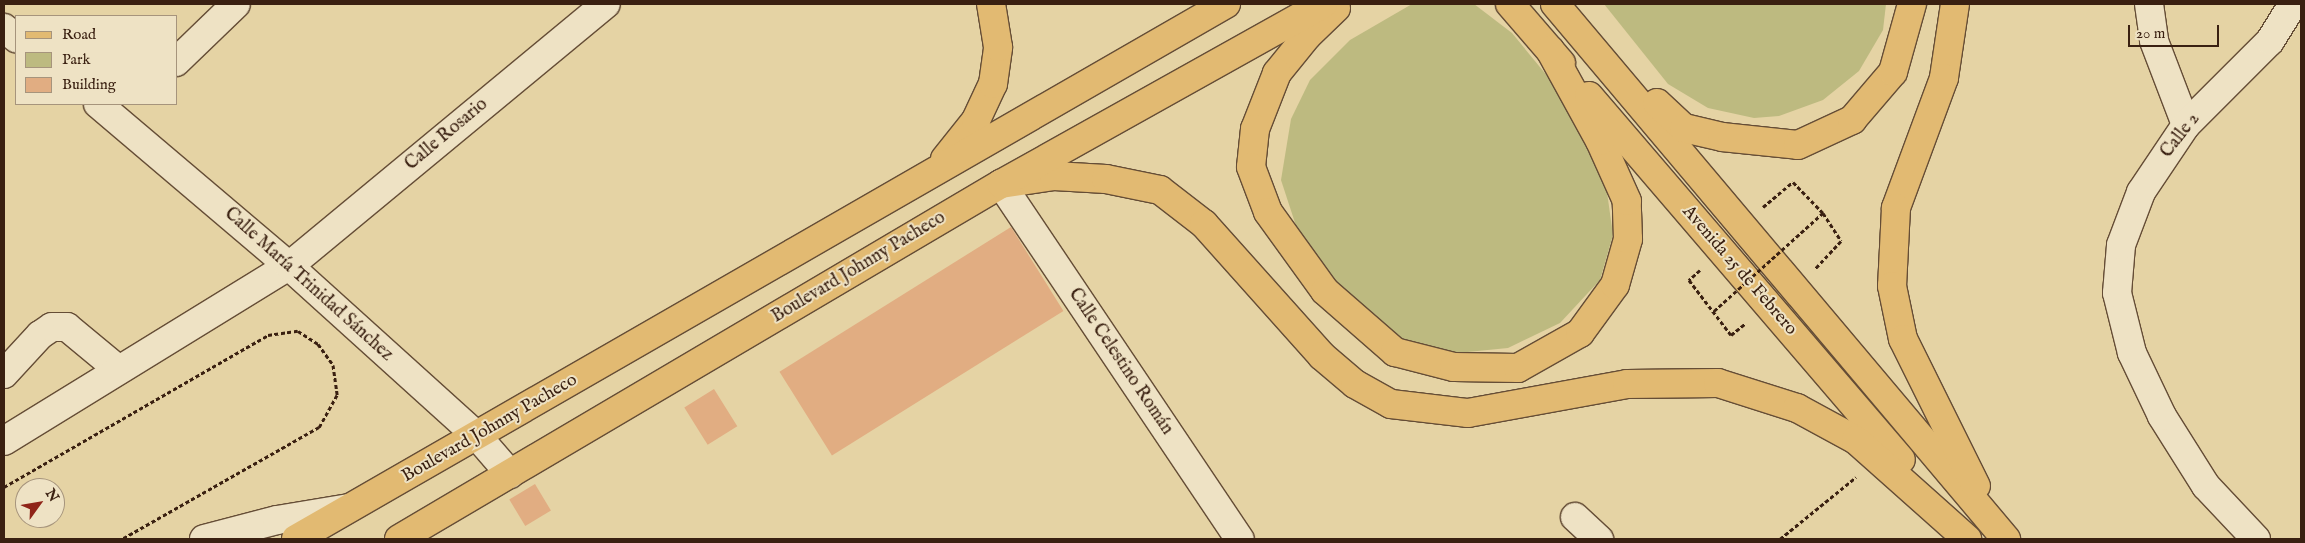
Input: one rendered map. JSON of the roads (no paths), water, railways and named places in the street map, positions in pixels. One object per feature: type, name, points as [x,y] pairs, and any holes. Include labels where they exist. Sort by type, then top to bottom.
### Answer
[{"type":"main road","points":[[930,174],[957,146],[976,120],[993,84],[998,47],[991,4]]},
{"type":"main road","name":"Boulevard Johnny Pacheco","points":[[296,539],[478,437],[1226,4]]},
{"type":"main road","name":"Boulevard Johnny Pacheco","points":[[399,539],[424,529],[510,474],[1000,184],[1323,4]]},
{"type":"main road","points":[[1340,4],[1307,36],[1277,74],[1255,129],[1251,167],[1268,212],[1325,291],[1395,352],[1454,367],[1518,368],[1580,333],[1615,285],[1628,239],[1627,200],[1600,141],[1550,50]]},
{"type":"main road","name":"Avenida 25 de Febrero","points":[[1555,4],[2001,533]]},
{"type":"main road","points":[[1577,29],[1684,128],[1722,137],[1798,145],[1852,120],[1893,72],[1912,4]]},
{"type":"main road","points":[[1955,4],[1944,78],[1896,208],[1892,286],[1903,339],[2001,533]]},
{"type":"main road","name":"Avenida 25 de Febrero","points":[[1513,8],[1968,539]]},
{"type":"main road","points":[[1000,184],[1054,176],[1106,179],[1160,190],[1204,224],[1322,356],[1355,384],[1392,404],[1468,413],[1627,384],[1718,383],[1797,408],[1856,440],[1968,539]]},
{"type":"street","points":[[178,60],[236,4]]},
{"type":"street","name":"Calle Rosario","points":[[4,441],[289,266],[606,4]]},
{"type":"street","points":[[2149,4],[2154,41],[2186,125]]},
{"type":"street","name":"Calle 2","points":[[2256,539],[2206,486],[2162,416],[2132,354],[2117,294],[2121,245],[2141,192],[2186,125],[2270,41],[2292,4]]},
{"type":"street","points":[[4,28],[15,37]]},
{"type":"street","name":"Calle María Trinidad Sánchez","points":[[116,109],[478,437],[510,474]]},
{"type":"street","name":"Calle Celestino Román","points":[[1000,184],[1227,535]]},
{"type":"street","points":[[4,374],[40,335],[52,327],[67,327],[119,370]]},
{"type":"street","name":"Boulevard Johnny Pacheco","points":[[204,539],[277,520],[351,507]]},
{"type":"street","points":[[1575,517],[1598,539]]}]
